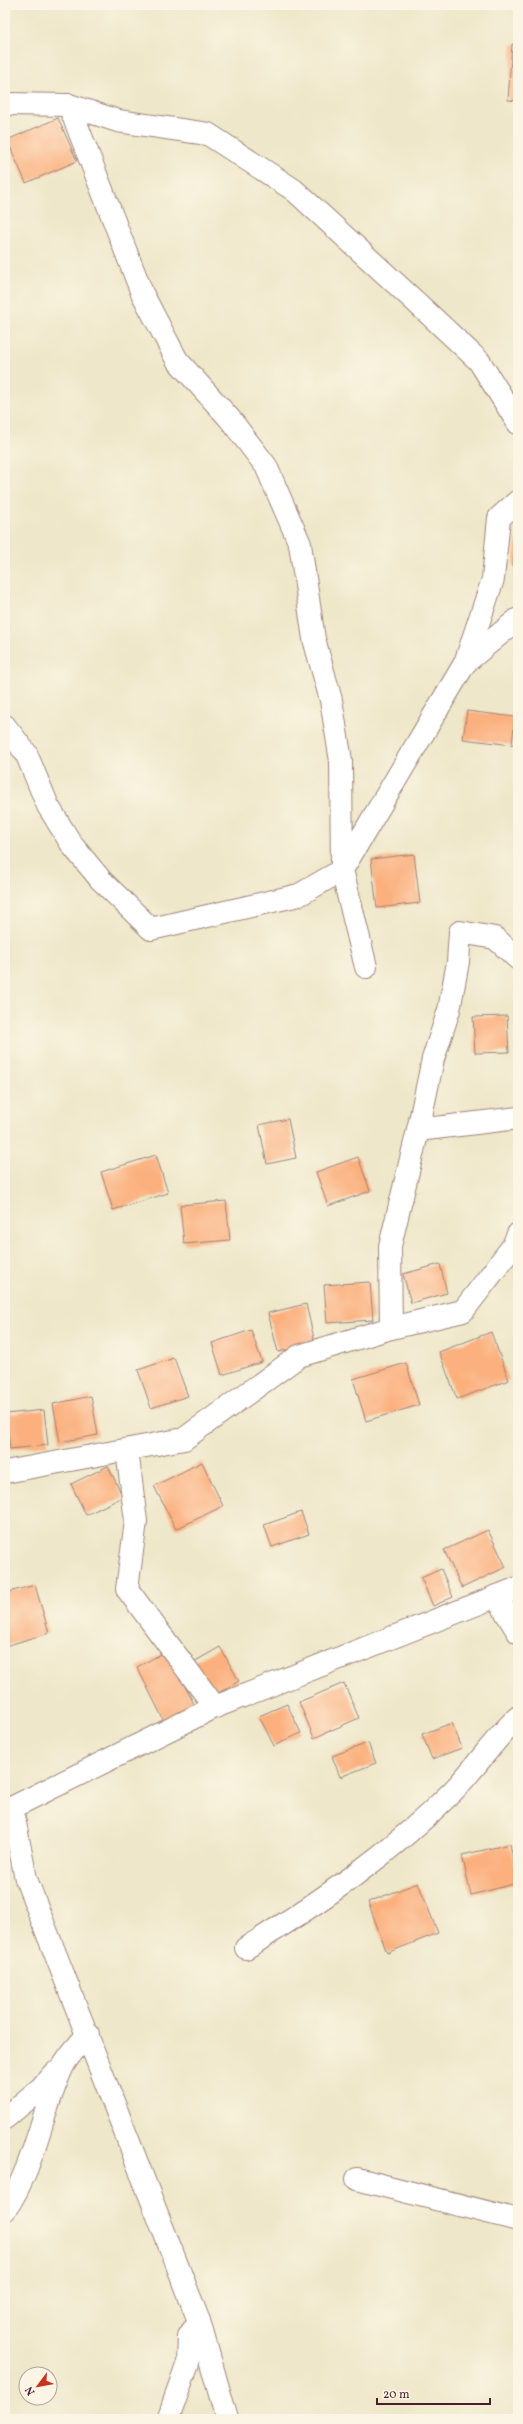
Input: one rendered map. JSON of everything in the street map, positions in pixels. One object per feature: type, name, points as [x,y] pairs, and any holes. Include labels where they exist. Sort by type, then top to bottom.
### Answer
[{"type":"street","points":[[5,104],[70,105],[118,122],[208,134],[294,190],[479,361],[518,423]]},
{"type":"street","points":[[70,105],[142,293],[177,360],[230,419],[266,466],[300,544],[314,639],[331,700],[341,761],[342,870],[366,967]]},
{"type":"street","points":[[5,726],[26,753],[48,806],[72,845],[101,880],[151,929],[299,895],[342,870],[465,663],[493,579],[499,518],[518,502]]},
{"type":"street","points":[[465,663],[518,619]]},
{"type":"street","points":[[391,1328],[390,1246],[418,1130],[433,1059],[449,1010],[458,962],[460,932],[495,938],[518,959]]},
{"type":"street","points":[[418,1130],[518,1118]]},
{"type":"street","points":[[5,1472],[184,1439],[299,1356],[391,1328],[463,1311],[513,1246],[518,1234]]},
{"type":"street","points":[[127,1450],[136,1521],[128,1589],[214,1707]]},
{"type":"street","points":[[227,2419],[199,2321],[88,2034],[26,1879],[8,1810],[214,1707],[518,1588]]},
{"type":"street","points":[[496,1596],[518,1632]]},
{"type":"street","points":[[246,1948],[315,1905],[383,1855],[452,1792],[504,1730],[518,1717]]},
{"type":"street","points":[[5,2118],[41,2088],[88,2034]]},
{"type":"street","points":[[5,2210],[23,2177],[51,2094],[64,2064],[88,2034]]},
{"type":"street","points":[[357,2179],[518,2220]]},
{"type":"street","points":[[168,2419],[188,2363],[189,2336],[199,2321]]},
{"type":"building","points":[[512,44],[518,45],[518,101],[508,100]]},
{"type":"building","points":[[58,118],[77,161],[26,183],[7,140]]},
{"type":"building","points":[[518,539],[518,567],[513,566]]},
{"type":"building","points":[[467,711],[515,717],[512,745],[463,739]]},
{"type":"building","points":[[414,854],[420,903],[377,908],[371,859]]},
{"type":"building","points":[[507,1016],[509,1052],[475,1053],[473,1017]]},
{"type":"building","points":[[288,1119],[296,1158],[267,1164],[259,1125]]},
{"type":"building","points":[[156,1155],[168,1193],[113,1210],[101,1172]]},
{"type":"building","points":[[358,1157],[370,1191],[328,1206],[316,1172]]},
{"type":"building","points":[[226,1201],[230,1240],[184,1244],[180,1205]]},
{"type":"building","points":[[440,1264],[447,1293],[411,1303],[403,1274]]},
{"type":"building","points":[[370,1282],[373,1320],[327,1323],[324,1285]]},
{"type":"building","points":[[306,1304],[315,1343],[278,1352],[268,1313]]},
{"type":"building","points":[[251,1330],[262,1362],[222,1375],[212,1343]]},
{"type":"building","points":[[491,1332],[509,1380],[457,1399],[439,1352]]},
{"type":"building","points":[[174,1358],[188,1396],[151,1408],[138,1370]]},
{"type":"building","points":[[406,1363],[419,1405],[366,1421],[353,1379]]},
{"type":"building","points":[[91,1396],[98,1435],[60,1442],[53,1404]]},
{"type":"building","points":[[44,1410],[48,1445],[10,1449],[6,1414]]},
{"type":"building","points":[[202,1462],[223,1506],[176,1529],[154,1486]]},
{"type":"building","points":[[108,1466],[123,1497],[86,1515],[71,1484]]},
{"type":"building","points":[[301,1512],[309,1534],[272,1547],[264,1525]]},
{"type":"building","points":[[488,1530],[506,1567],[462,1588],[444,1550]]},
{"type":"building","points":[[441,1569],[453,1597],[433,1606],[421,1578]]},
{"type":"building","points":[[35,1585],[49,1633],[5,1646],[5,1593]]},
{"type":"building","points":[[220,1647],[239,1681],[212,1697],[192,1663]]},
{"type":"building","points":[[167,1651],[196,1708],[165,1723],[137,1667]]},
{"type":"building","points":[[344,1683],[359,1718],[314,1738],[299,1702]]},
{"type":"building","points":[[287,1704],[301,1733],[274,1746],[259,1716]]},
{"type":"building","points":[[452,1723],[462,1748],[432,1759],[422,1734]]},
{"type":"building","points":[[368,1743],[376,1763],[340,1777],[332,1756]]},
{"type":"building","points":[[510,1844],[518,1883],[471,1895],[462,1855]]},
{"type":"building","points":[[418,1883],[438,1933],[387,1953],[368,1902]]}]
